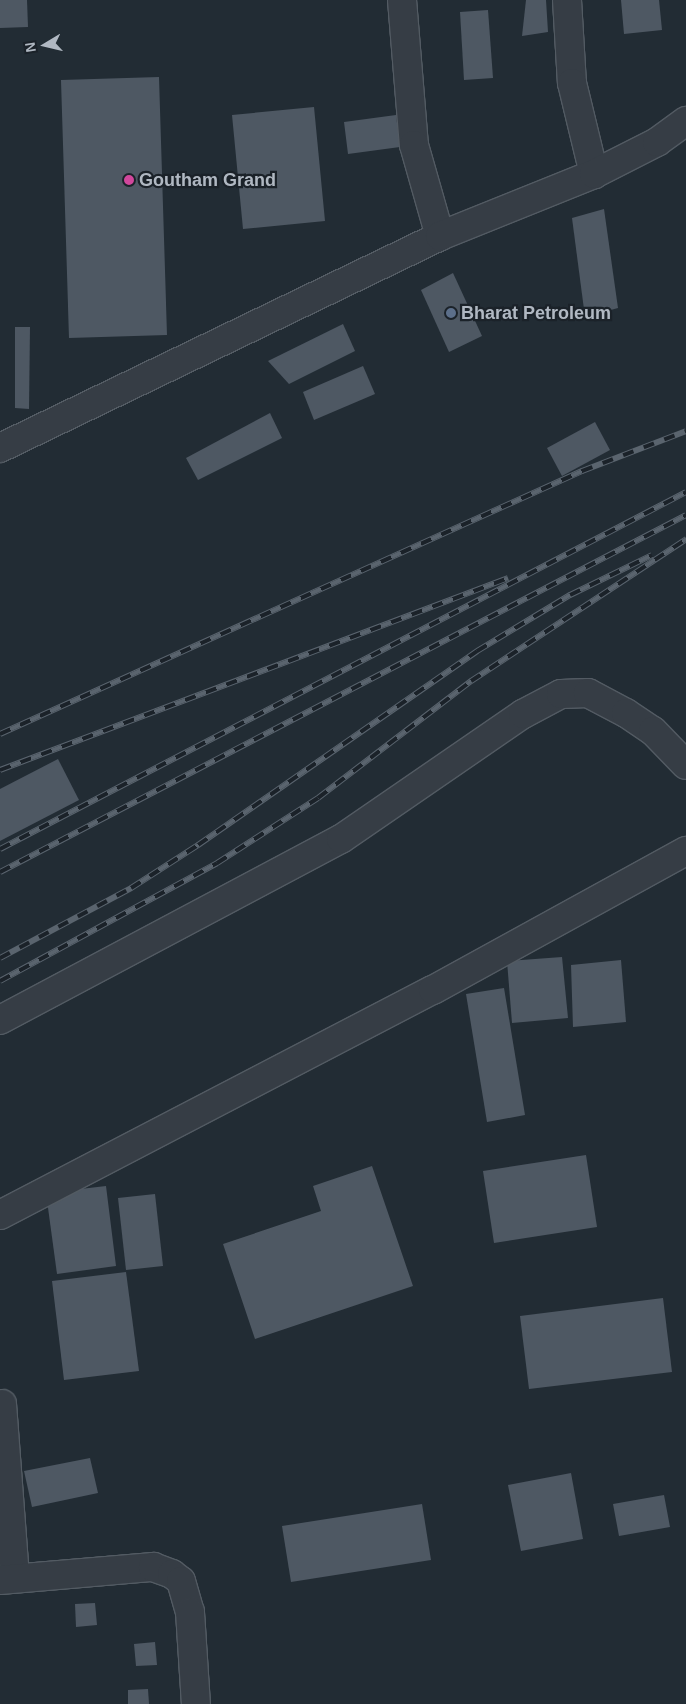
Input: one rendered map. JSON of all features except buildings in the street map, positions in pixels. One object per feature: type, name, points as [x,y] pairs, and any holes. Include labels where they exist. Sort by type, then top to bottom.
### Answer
[{"type":"street","points":[[402,0],[414,145],[440,236]]},
{"type":"street","points":[[567,0],[575,100],[594,174]]},
{"type":"street","points":[[0,448],[440,236],[594,174],[657,142],[686,122]]},
{"type":"street","points":[[0,1020],[341,838],[523,714],[561,694],[588,693],[653,731],[686,765]]},
{"type":"street","points":[[0,1215],[433,990],[686,851]]},
{"type":"street","points":[[2,1404],[8,1579],[153,1567],[172,1574],[181,1581],[190,1612],[196,1704]]},
{"type":"railway","points":[[0,734],[582,471],[686,431]]},
{"type":"railway","points":[[0,849],[686,492]]},
{"type":"railway","points":[[0,872],[686,515]]},
{"type":"railway","points":[[0,981],[217,863],[318,798],[471,681],[686,539]]},
{"type":"railway","points":[[0,958],[131,888],[198,845],[477,651],[570,595],[652,555]]},
{"type":"railway","points":[[0,770],[508,578]]},
{"type":"place","name":"Goutham Grand","points":[[129,180]]},
{"type":"place","name":"Bharat Petroleum","points":[[451,313]]}]
